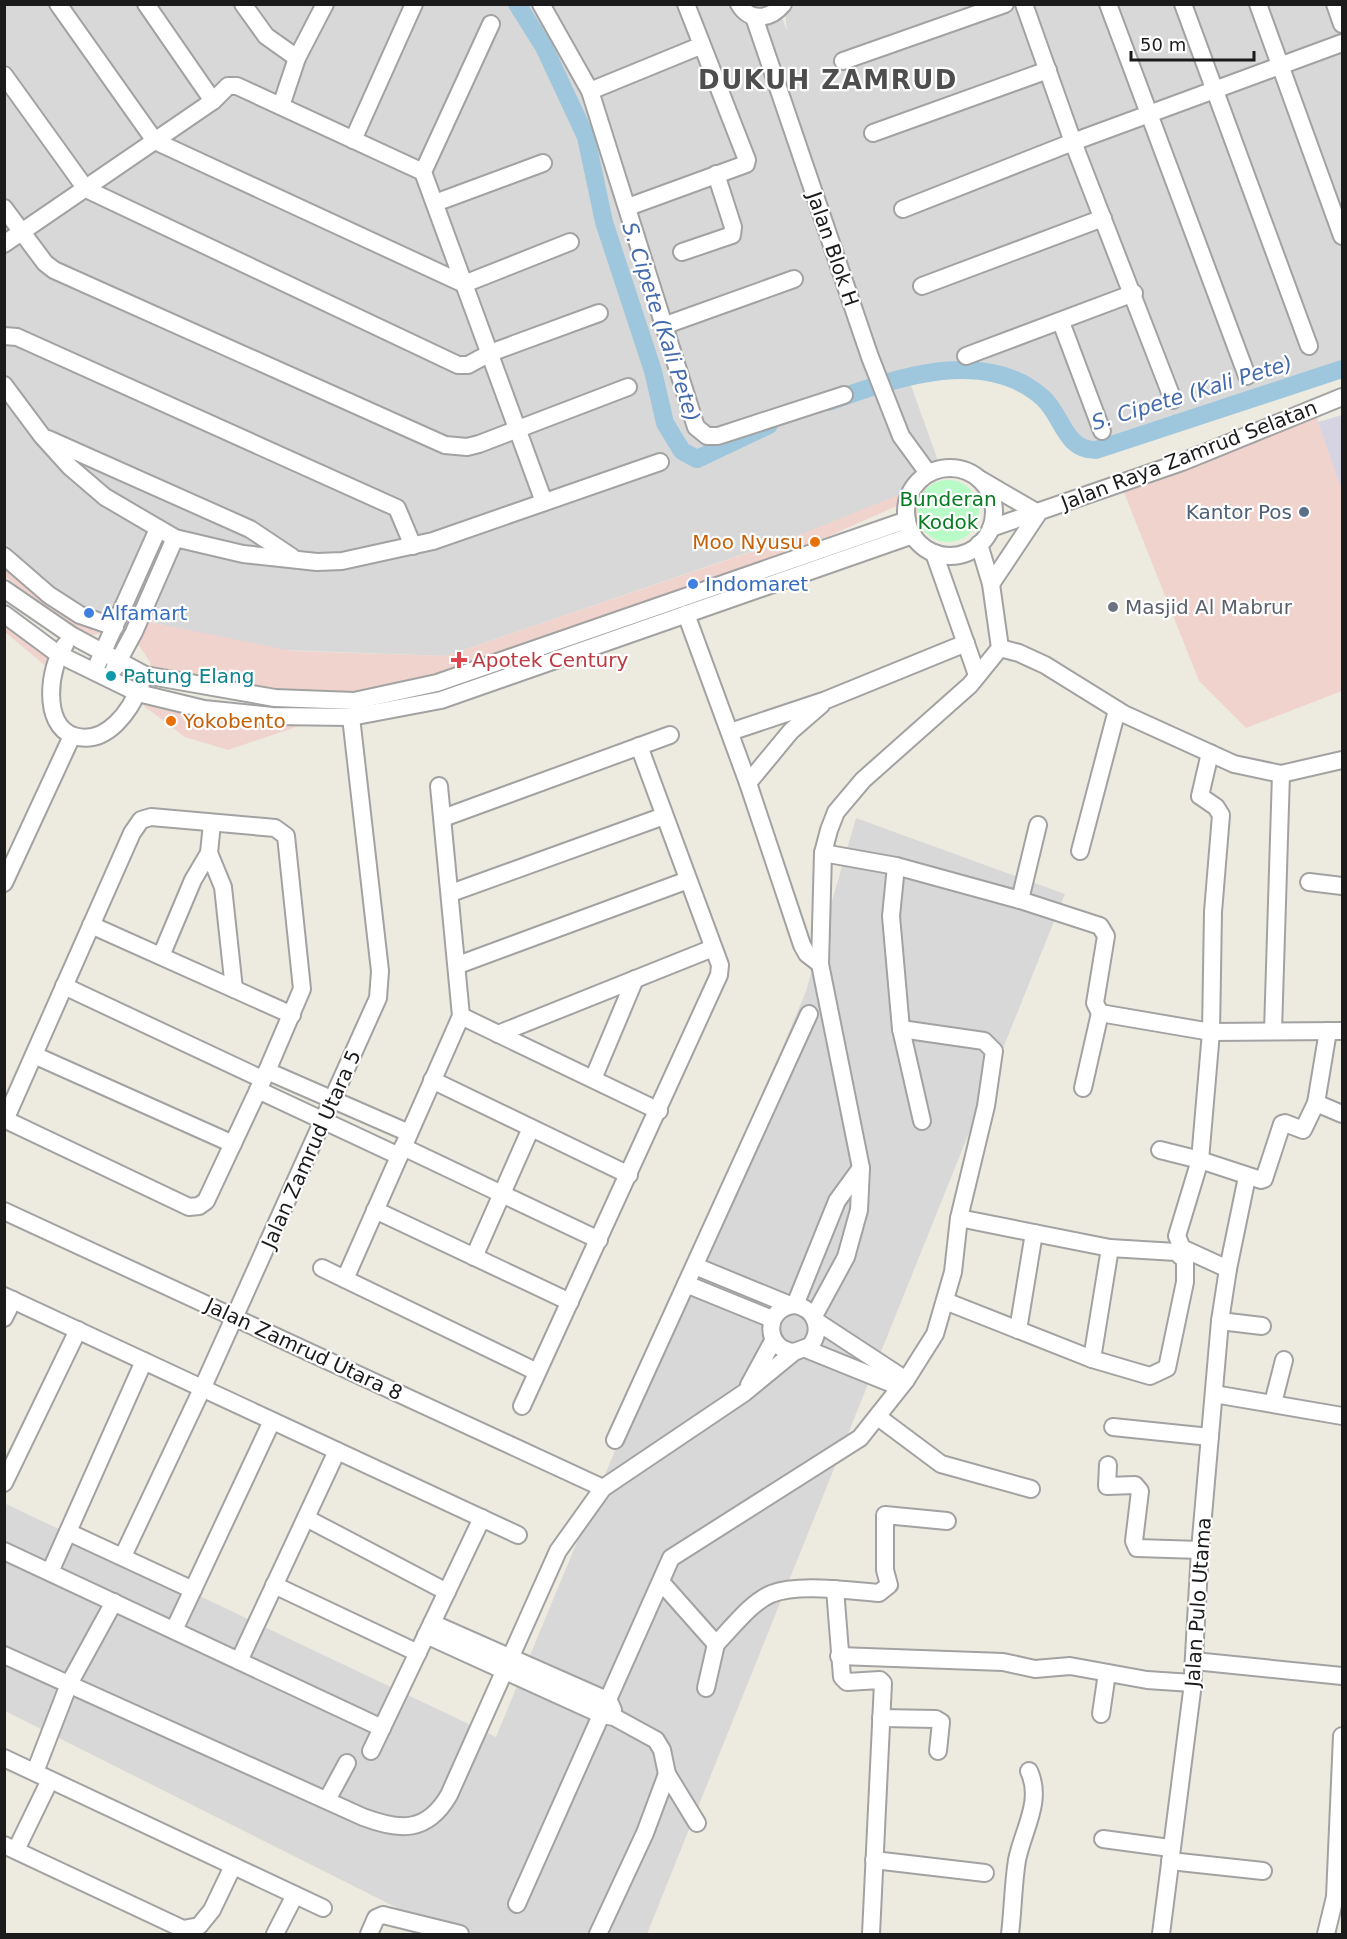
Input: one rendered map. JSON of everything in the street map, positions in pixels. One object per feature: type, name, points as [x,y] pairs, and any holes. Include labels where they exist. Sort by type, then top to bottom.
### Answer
[{"type":"street","points":[[58,4],[156,141],[464,284],[570,242]]},
{"type":"street","points":[[146,4],[213,101]]},
{"type":"street","points":[[243,4],[266,36],[297,58]]},
{"type":"street","points":[[280,106],[297,58],[325,4]]},
{"type":"street","points":[[354,140],[414,4]]},
{"type":"street","points":[[541,4],[590,91],[696,427],[707,436],[718,436],[844,395]]},
{"type":"street","points":[[628,207],[746,164],[747,160],[700,46],[686,4]]},
{"type":"street","points":[[739,4],[754,17],[765,17],[776,13],[783,4]]},
{"type":"street","points":[[843,61],[1005,4]]},
{"type":"street","points":[[1024,4],[1073,142],[1134,293],[1173,400]]},
{"type":"street","points":[[1108,4],[1247,376]]},
{"type":"street","points":[[1183,4],[1309,346]]},
{"type":"street","points":[[1258,4],[1342,236]]},
{"type":"street","points":[[1335,4],[1342,24]]},
{"type":"street","name":"Jalan Blok H","points":[[754,17],[870,357],[902,436],[928,473]]},
{"type":"street","points":[[423,172],[491,24]]},
{"type":"street","points":[[903,208],[1073,142],[1149,116],[1342,43]]},
{"type":"street","points":[[590,91],[700,46]]},
{"type":"street","points":[[873,133],[1048,70]]},
{"type":"street","points":[[4,75],[86,189],[458,365],[468,365],[489,353],[599,313]]},
{"type":"street","points":[[4,244],[213,101],[228,86],[237,86],[423,172],[544,502]]},
{"type":"street","points":[[435,203],[543,163]]},
{"type":"street","points":[[682,252],[732,235],[733,227],[716,174]]},
{"type":"street","points":[[4,208],[45,263],[54,270],[445,445],[467,447],[628,387]]},
{"type":"street","points":[[922,286],[1103,218]]},
{"type":"street","points":[[663,326],[794,279]]},
{"type":"street","points":[[966,356],[1134,293]]},
{"type":"street","points":[[1061,322],[1102,431]]},
{"type":"street","points":[[4,336],[17,338],[397,508],[413,546]]},
{"type":"street","points":[[4,385],[42,436],[70,467],[105,497],[176,538],[243,554],[318,562],[342,561],[413,546],[660,462]]},
{"type":"street","name":"Jalan Raya Zamrud Selatan","points":[[991,528],[1182,462],[1342,397]]},
{"type":"street","points":[[42,436],[250,530],[296,559]]},
{"type":"street","points":[[954,468],[978,478],[989,492],[994,510],[991,528],[979,544],[966,553],[950,556],[934,553],[922,546],[910,528],[910,494],[928,473],[954,468]]},
{"type":"street","name":"Jalan Raya Zamrud Selatan","points":[[978,478],[1042,511]]},
{"type":"street","points":[[991,584],[1042,511]]},
{"type":"street","points":[[4,614],[58,654],[138,693],[204,709],[261,715],[351,717],[441,700],[686,614],[910,528]]},
{"type":"street","points":[[4,589],[71,635],[145,675],[275,698],[354,701],[437,683],[569,637],[910,528]]},
{"type":"street","points":[[108,680],[115,627],[158,529]]},
{"type":"street","points":[[93,672],[111,657],[176,538]]},
{"type":"street","points":[[4,1655],[385,1826],[404,1827],[430,1820],[440,1811],[558,1551],[603,1488],[744,1393],[816,1337],[815,1319],[846,1257],[859,1210],[861,1168],[820,964],[823,853],[836,812],[863,780],[970,686],[1000,648],[991,584],[979,544]]},
{"type":"street","points":[[934,553],[977,675]]},
{"type":"street","points":[[4,556],[49,595],[80,615],[115,627]]},
{"type":"street","points":[[686,614],[748,783],[802,945],[807,954],[820,964]]},
{"type":"street","points":[[71,635],[58,654],[50,688],[50,701],[62,727],[72,736],[87,737],[111,729],[122,719],[138,693],[145,675]]},
{"type":"street","points":[[569,637],[575,654]]},
{"type":"street","points":[[730,732],[826,700],[966,643]]},
{"type":"street","points":[[540,647],[546,664]]},
{"type":"street","points":[[1000,648],[1019,652],[1045,665],[1117,710],[1234,764],[1281,774],[1342,760]]},
{"type":"street","points":[[748,783],[791,731],[826,700]]},
{"type":"street","points":[[1080,850],[1117,710]]},
{"type":"street","name":"Jalan Zamrud Utara 5","points":[[123,1556],[235,1317],[378,998],[381,986],[351,717]]},
{"type":"street","points":[[443,818],[670,735]]},
{"type":"street","points":[[4,883],[72,736]]},
{"type":"street","points":[[522,1406],[659,1111],[719,975],[720,965],[639,746]]},
{"type":"street","points":[[1210,753],[1200,796],[1216,807],[1221,815],[1214,912],[1211,1032],[1200,1160],[1177,1236],[1182,1248],[1228,1269]]},
{"type":"street","points":[[1273,1031],[1281,774]]},
{"type":"street","points":[[345,1279],[461,1016],[458,965],[439,786]]},
{"type":"street","points":[[451,893],[664,816]]},
{"type":"street","points":[[151,817],[212,823],[275,828],[286,836],[303,982],[292,1015],[206,1201],[199,1206],[189,1207],[5,1119],[132,833],[141,820],[151,817]]},
{"type":"street","points":[[161,956],[193,880],[209,853],[212,823]]},
{"type":"street","points":[[1020,900],[1038,825]]},
{"type":"street","points":[[209,853],[223,887],[234,989]]},
{"type":"street","points":[[823,853],[896,866],[1020,900],[1100,926],[1106,936],[1095,1003],[1100,1013],[1083,1088]]},
{"type":"street","points":[[896,866],[891,916],[901,1029],[922,1120]]},
{"type":"street","points":[[458,965],[688,880]]},
{"type":"street","points":[[1309,882],[1342,886]]},
{"type":"street","points":[[91,925],[292,1015]]},
{"type":"street","points":[[498,1034],[713,948]]},
{"type":"street","points":[[593,1079],[635,979]]},
{"type":"street","points":[[64,986],[263,1080],[324,1121],[404,1145]]},
{"type":"street","points":[[1100,1013],[1211,1032],[1335,1031],[1316,1103],[1303,1130],[1282,1124],[1264,1179],[1247,1177],[1200,1160],[1160,1150]]},
{"type":"street","points":[[615,1440],[809,1014]]},
{"type":"street","points":[[461,1016],[659,1111]]},
{"type":"street","points":[[517,1904],[608,1711],[671,1558],[860,1438],[903,1383],[935,1334],[953,1272],[959,1218],[986,1106],[994,1051],[984,1041],[901,1029]]},
{"type":"street","points":[[34,1055],[233,1144]]},
{"type":"street","points":[[263,1080],[333,1100],[404,1145],[599,1240]]},
{"type":"street","points":[[432,1080],[629,1175]]},
{"type":"street","points":[[1316,1103],[1342,1114]]},
{"type":"street","points":[[474,1257],[531,1128]]},
{"type":"street","points":[[861,1168],[837,1201],[792,1305],[781,1309],[772,1319],[770,1330],[773,1341],[784,1350],[800,1351],[903,1383]]},
{"type":"street","name":"Jalan Pulo Utama","points":[[1161,1935],[1192,1683],[1200,1550],[1220,1321],[1247,1177]]},
{"type":"street","points":[[375,1210],[570,1302]]},
{"type":"street","name":"Jalan Zamrud Utara 8","points":[[4,1211],[603,1488]]},
{"type":"street","points":[[945,1301],[1092,1359],[1150,1376],[1167,1368],[1185,1282],[1185,1260],[1176,1252],[1110,1248],[959,1218]]},
{"type":"street","points":[[1018,1330],[1034,1233]]},
{"type":"street","points":[[1092,1359],[1110,1248]]},
{"type":"street","points":[[694,1266],[804,1308],[815,1319],[903,1383]]},
{"type":"street","points":[[322,1268],[537,1372]]},
{"type":"street","points":[[686,1284],[772,1319]]},
{"type":"street","points":[[4,1318],[9,1298],[518,1535]]},
{"type":"street","points":[[1220,1321],[1262,1326]]},
{"type":"street","points":[[4,1483],[78,1330]]},
{"type":"street","points":[[744,1393],[773,1341]]},
{"type":"street","points":[[1273,1403],[1284,1359]]},
{"type":"street","points":[[50,1572],[144,1361]]},
{"type":"street","points":[[1214,1394],[1342,1416]]},
{"type":"street","points":[[878,1417],[941,1464],[1031,1489]]},
{"type":"street","points":[[174,1630],[272,1420]]},
{"type":"street","points":[[1113,1427],[1210,1437]]},
{"type":"street","points":[[239,1661],[337,1451]]},
{"type":"street","points":[[1108,1465],[1107,1486],[1135,1485],[1140,1491],[1134,1541],[1137,1548],[1200,1550]]},
{"type":"street","points":[[706,1688],[716,1644],[755,1604],[772,1594],[835,1589],[879,1593],[889,1585],[885,1570],[885,1515],[947,1521]]},
{"type":"street","points":[[306,1518],[447,1592]]},
{"type":"street","points":[[371,1751],[482,1518]]},
{"type":"street","points":[[68,1532],[193,1590]]},
{"type":"street","points":[[4,1551],[382,1728]]},
{"type":"street","points":[[660,1582],[716,1644]]},
{"type":"street","points":[[274,1585],[418,1653]]},
{"type":"street","points":[[835,1589],[839,1656],[844,1680],[882,1681],[872,1935]]},
{"type":"street","points":[[34,1772],[69,1684],[114,1602]]},
{"type":"street","points":[[429,1629],[608,1711],[656,1740],[662,1750],[667,1774],[697,1823]]},
{"type":"street","points":[[839,1656],[1003,1662],[1035,1669],[1060,1666],[1147,1680],[1192,1683]]},
{"type":"street","points":[[1194,1661],[1342,1676]]},
{"type":"street","points":[[1101,1714],[1107,1673]]},
{"type":"street","points":[[881,1718],[936,1719],[941,1722],[942,1728],[938,1752]]},
{"type":"street","points":[[1326,1935],[1335,1897],[1342,1742]]},
{"type":"street","points":[[327,1800],[347,1763]]},
{"type":"street","points":[[6,1764],[34,1772],[323,1908]]},
{"type":"street","points":[[1010,1935],[1017,1860],[1034,1805],[1033,1780],[1029,1771]]},
{"type":"street","points":[[598,1935],[645,1833],[667,1774]]},
{"type":"street","points":[[50,1780],[10,1847],[183,1929],[199,1926],[212,1910],[233,1866]]},
{"type":"street","points":[[1103,1839],[1170,1855],[1263,1871]]},
{"type":"street","points":[[874,1860],[985,1873]]},
{"type":"street","points":[[275,1935],[294,1895]]},
{"type":"street","points":[[369,1935],[376,1918],[383,1915],[460,1935]]},
{"type":"shaded area","points":[[777,4],[787,31],[784,5],[1342,5],[1342,369],[1142,435],[1086,450],[1074,444],[1044,399],[1010,379],[958,369],[908,377],[941,469],[928,483],[828,525],[446,656],[254,649],[147,621],[84,609],[54,591],[5,543],[4,5]],"holes":[[[896,381],[708,454],[783,419]]]},
{"type":"shaded area","points":[[1314,409],[1342,488],[1342,691],[1246,728],[1199,681],[1123,490]]},
{"type":"shaded area","points":[[1342,415],[1342,490],[1318,422]]},
{"type":"shaded area","points":[[928,483],[919,511],[920,528],[906,502],[536,665],[489,682],[437,683],[354,701],[153,680],[150,662],[140,647],[126,636],[108,632],[80,637],[5,576],[4,543],[44,581],[84,609],[292,651],[446,656],[792,538]]},
{"type":"shaded area","points":[[4,608],[64,657],[60,678],[5,632]]},
{"type":"shaded area","points":[[147,702],[305,724],[228,750],[185,737],[144,706]]},
{"type":"shaded area","points":[[856,818],[1065,894],[647,1934],[449,1934],[5,1711],[4,1503],[496,1737],[806,991]]},
{"type":"green space","name":"Bunderan Kodok","points":[[948,480],[965,485],[970,489],[974,494],[979,511],[974,528],[970,533],[965,537],[948,542],[931,537],[926,533],[922,528],[917,511],[922,494],[926,489],[931,485]]},
{"type":"waterway","name":"S. Cipete (Kali Pete)","points":[[517,4],[544,47],[586,137],[604,222],[653,371],[665,423],[682,451],[697,459],[769,425]]},
{"type":"waterway","name":"S. Cipete (Kali Pete)","points":[[828,402],[909,377],[966,370],[994,373],[1020,382],[1043,398],[1050,405],[1070,438],[1085,449],[1096,450],[1342,369]]},
{"type":"place","name":"Kantor Pos","points":[[1304,512]]},
{"type":"place","name":"Moo Nyusu","points":[[815,542]]},
{"type":"place","name":"Indomaret","points":[[693,584]]},
{"type":"place","name":"Masjid Al Mabrur","points":[[1113,607]]},
{"type":"place","name":"Alfamart","points":[[89,613]]},
{"type":"place","name":"Apotek Century","points":[[459,660]]},
{"type":"place","name":"Patung Elang","points":[[111,676]]},
{"type":"place","name":"Yokobento","points":[[171,721]]},
{"type":"district","name":"DUKUH ZAMRUD","points":[[828,80]]}]
